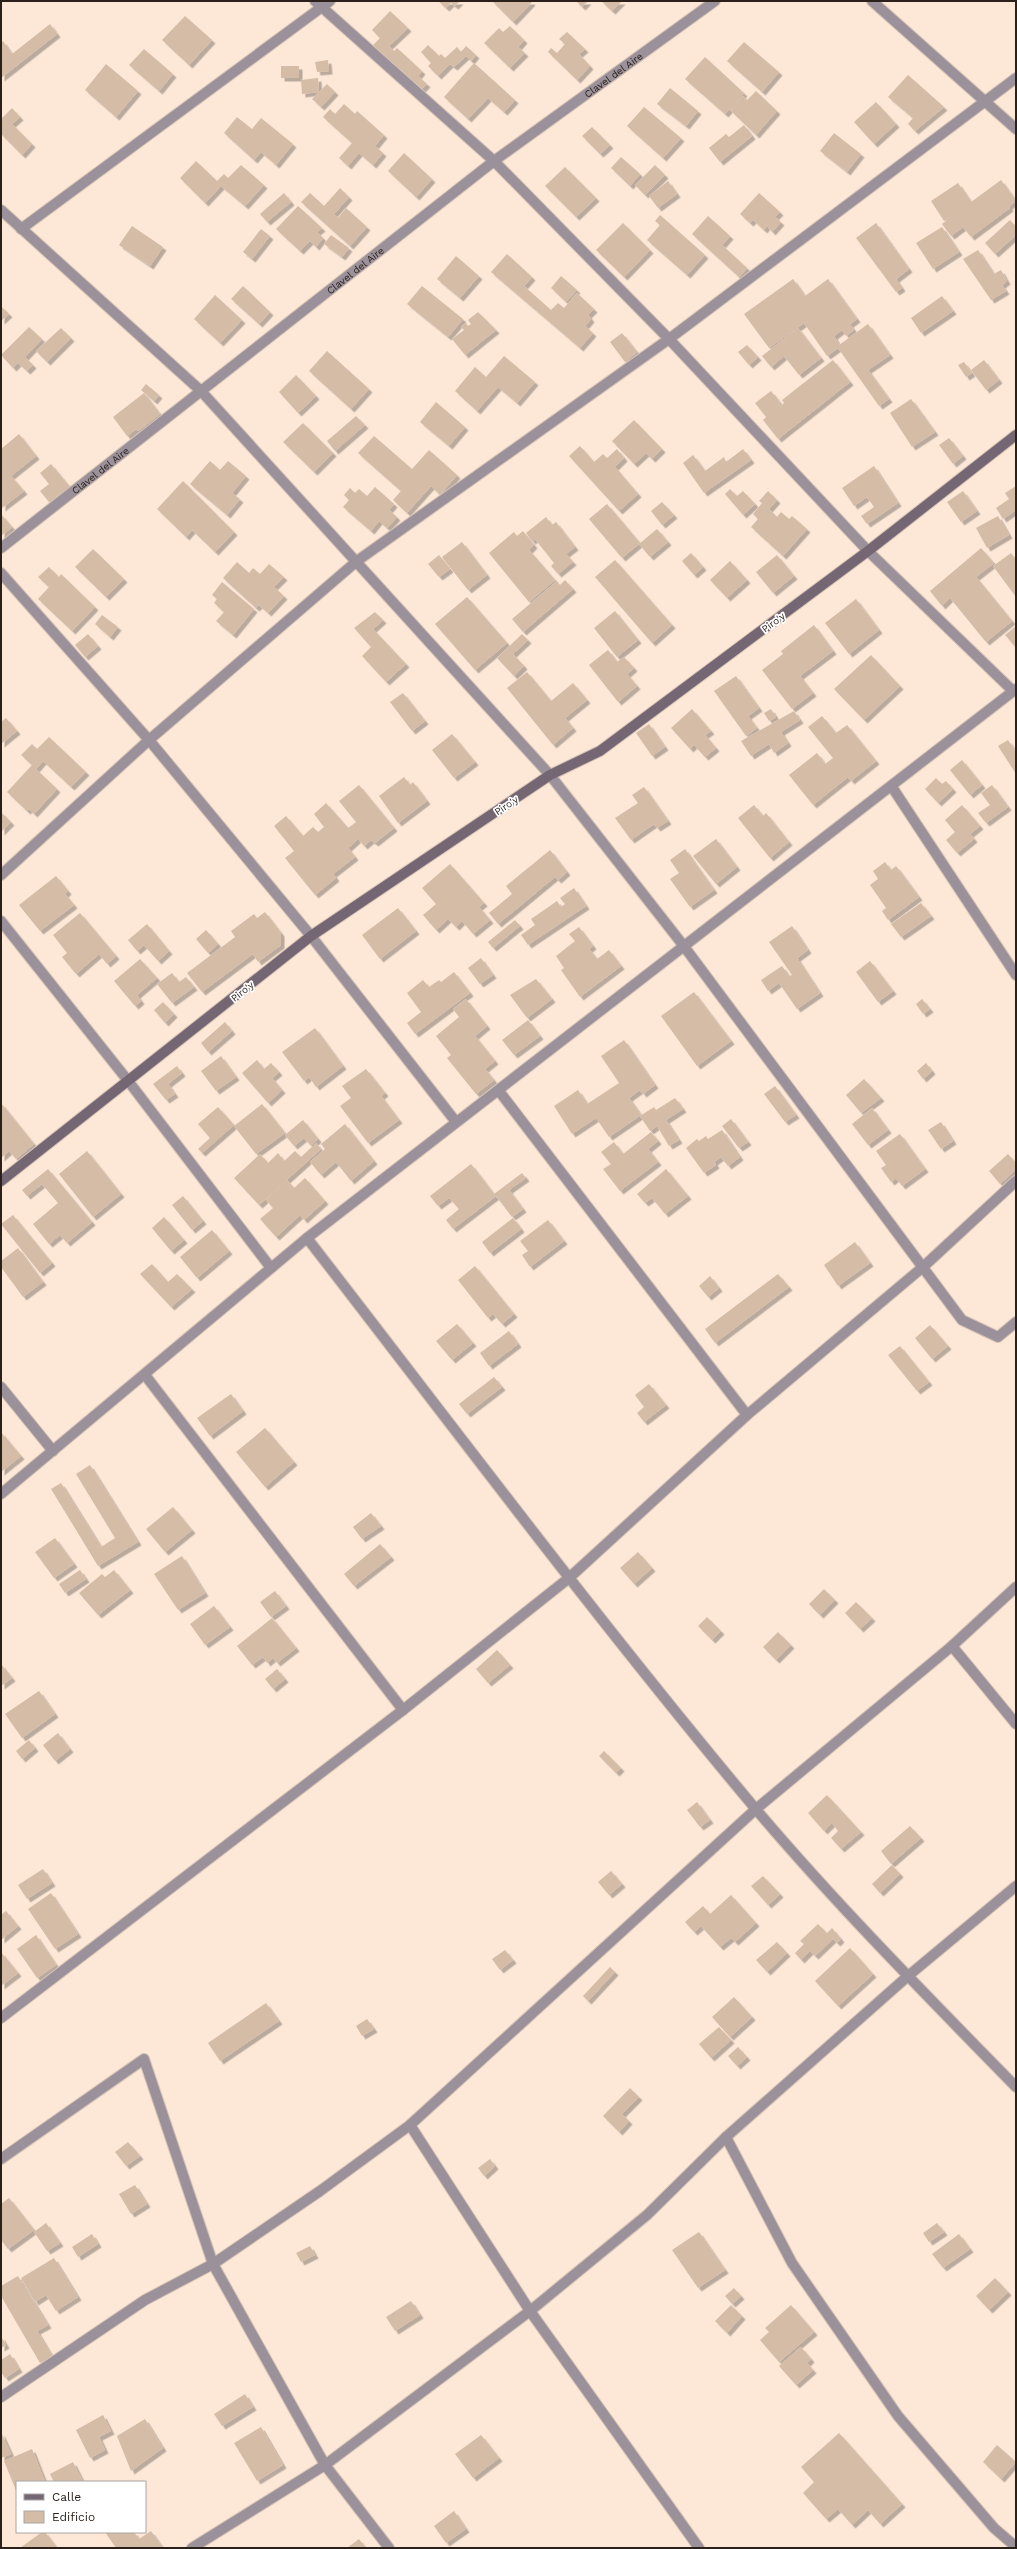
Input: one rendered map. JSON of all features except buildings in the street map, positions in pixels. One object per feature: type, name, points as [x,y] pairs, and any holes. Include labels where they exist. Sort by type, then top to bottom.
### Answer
[{"type":"main road","name":"Piro'y","points":[[1,1181],[129,1082],[311,936],[550,775],[600,751],[868,551],[1016,436]]},
{"type":"street","name":"Clavel del Aire","points":[[1,548],[494,161],[715,1]]},
{"type":"street","points":[[872,1],[1016,129]]},
{"type":"street","points":[[1,1494],[307,1238],[456,1122],[499,1091],[684,945],[892,787],[1015,690],[868,551],[669,339],[494,161],[323,3],[21,229]]},
{"type":"street","points":[[1,874],[149,740],[357,561],[669,339],[1016,78]]},
{"type":"street","points":[[1,210],[201,391],[550,775],[684,945],[962,1320],[998,1337],[1016,1322]]},
{"type":"street","points":[[1,573],[149,740],[311,936],[456,1122]]},
{"type":"street","points":[[892,787],[1016,975]]},
{"type":"street","points":[[1,921],[129,1082],[271,1268]]},
{"type":"street","points":[[499,1091],[747,1415]]},
{"type":"street","points":[[1,2018],[404,1710],[569,1578],[747,1415],[923,1267],[1016,1181]]},
{"type":"street","points":[[307,1238],[630,1656],[756,1810],[908,1976],[1016,2087]]},
{"type":"street","points":[[145,1375],[404,1710]]},
{"type":"street","points":[[1,1387],[53,1450]]},
{"type":"street","points":[[1,2397],[145,2300],[213,2264],[320,2191],[410,2125],[756,1810],[952,1646],[1016,1587]]},
{"type":"street","points":[[952,1646],[1016,1724]]},
{"type":"street","points":[[192,2548],[325,2465],[530,2311],[647,2215],[726,2137],[908,1976],[1016,1886]]},
{"type":"street","points":[[1,2159],[144,2060],[213,2264],[325,2465],[389,2548]]},
{"type":"street","points":[[410,2125],[530,2311],[699,2548]]},
{"type":"street","points":[[726,2137],[792,2263],[898,2416],[1010,2546]]}]
